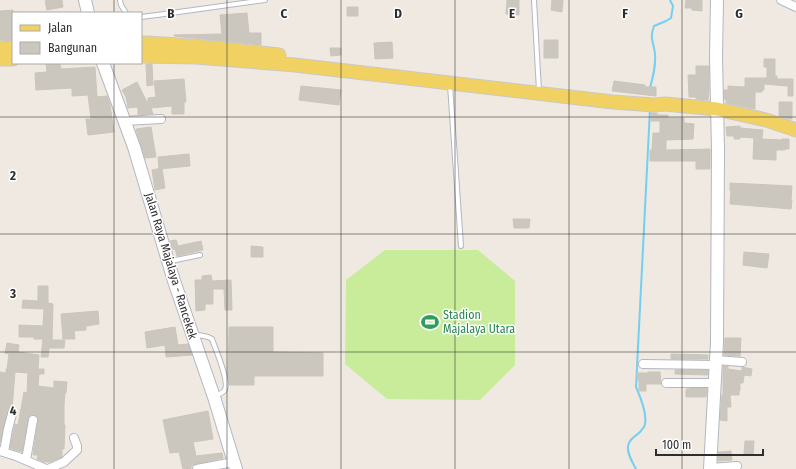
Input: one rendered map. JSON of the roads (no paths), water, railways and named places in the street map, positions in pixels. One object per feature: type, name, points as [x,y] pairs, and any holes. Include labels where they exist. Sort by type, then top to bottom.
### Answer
[{"type":"main road","points":[[142,43],[212,47],[539,90]]},
{"type":"main road","points":[[0,48],[12,49]]},
{"type":"main road","points":[[142,56],[196,57],[295,65],[449,83],[653,100],[665,104],[717,109],[766,120],[796,130]]},
{"type":"main road","points":[[0,59],[12,59]]},
{"type":"street","points":[[85,0],[88,12]]},
{"type":"street","points":[[717,0],[716,57],[718,150],[716,362],[710,469],[736,466]]},
{"type":"street","points":[[781,0],[796,7]]},
{"type":"street","name":"Jalan Raya Majalaya - Rancekek","points":[[103,64],[134,147],[168,262],[214,397],[235,465]]},
{"type":"street","points":[[124,121],[161,119]]},
{"type":"street","points":[[643,364],[742,362]]},
{"type":"street","points":[[666,383],[715,383]]},
{"type":"street","points":[[12,414],[2,452],[16,456],[47,469],[64,462],[77,450],[74,438]]},
{"type":"street","points":[[26,460],[34,420]]},
{"type":"street","points":[[197,469],[235,465]]},
{"type":"lane","points":[[120,0],[125,12]]},
{"type":"lane","points":[[142,16],[265,0]]},
{"type":"lane","points":[[534,0],[539,90]]},
{"type":"lane","points":[[449,83],[461,246]]},
{"type":"lane","points":[[168,262],[200,255]]},
{"type":"lane","points":[[192,334],[212,339],[223,370],[226,389],[214,397]]},
{"type":"waterway","points":[[650,88],[655,63],[652,37],[653,30],[654,26],[671,18],[673,6],[670,0]]},
{"type":"waterway","points":[[636,469],[630,456],[628,446],[630,441],[645,425],[643,405],[636,387],[650,109]]},
{"type":"place","name":"Stadion Majalaya Utara","points":[[430,322]]}]
